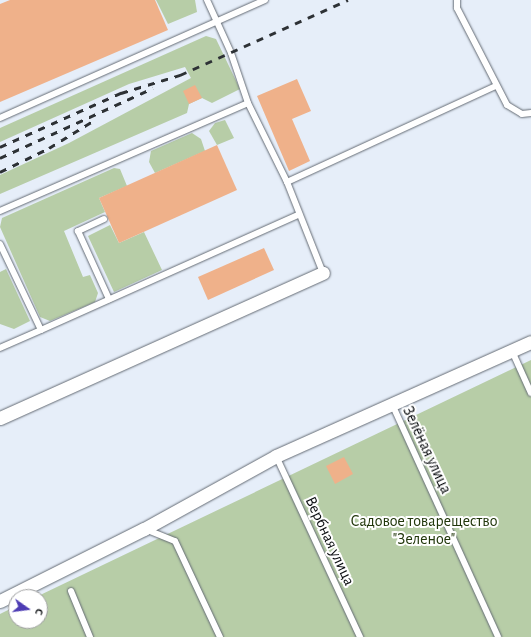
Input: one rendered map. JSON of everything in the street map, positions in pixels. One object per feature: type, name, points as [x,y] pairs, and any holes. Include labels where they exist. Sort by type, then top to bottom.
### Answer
[{"type":"street","points":[[0,418],[323,273]]},
{"type":"street","points":[[0,601],[144,529],[276,456],[531,342]]},
{"type":"lane","points":[[207,0],[248,103],[287,182],[298,215],[323,273]]},
{"type":"lane","points":[[0,118],[265,0]]},
{"type":"lane","points":[[457,0],[457,8],[507,105],[522,114],[531,113]]},
{"type":"lane","points":[[287,182],[496,86]]},
{"type":"lane","points":[[0,211],[248,103]]},
{"type":"lane","points":[[0,348],[298,215]]},
{"type":"lane","points":[[104,219],[78,231],[109,299]]},
{"type":"lane","points":[[0,244],[41,330]]},
{"type":"lane","points":[[512,351],[531,393]]},
{"type":"lane","name":"Зелёная улица","points":[[392,404],[498,637]]},
{"type":"lane","name":"Вербная улица","points":[[276,456],[360,637]]},
{"type":"lane","points":[[144,529],[175,541],[220,637]]},
{"type":"lane","points":[[70,591],[90,637]]},
{"type":"green space","points":[[156,0],[195,0],[197,12],[168,24]]},
{"type":"green space","points":[[206,36],[216,39],[240,89],[212,103],[202,98],[189,104],[187,113],[0,194],[0,175],[69,143],[191,78],[185,67],[129,84],[0,142],[0,128]]},
{"type":"green space","points":[[225,120],[234,138],[217,145],[209,131],[215,123]]},
{"type":"green space","points":[[192,133],[201,139],[205,151],[155,173],[149,162],[151,151]]},
{"type":"green space","points":[[114,168],[120,169],[127,186],[99,198],[105,212],[64,231],[83,277],[90,275],[98,293],[95,302],[50,321],[40,317],[0,227],[2,218]]},
{"type":"green space","points":[[110,225],[119,243],[144,232],[162,270],[114,292],[88,236]]},
{"type":"green space","points":[[6,269],[30,321],[14,329],[0,324],[0,272]]},
{"type":"green space","name":"Садовое товарещество \"Зеленое\"","points":[[531,360],[531,637],[0,637],[0,614],[8,610],[8,629],[48,629],[48,591]]},
{"type":"building","points":[[10,0],[155,0],[168,30],[0,102],[0,4]]},
{"type":"building","points":[[297,79],[311,111],[292,119],[310,161],[289,171],[257,96]]},
{"type":"building","points":[[195,85],[202,98],[189,104],[183,91]]},
{"type":"building","points":[[217,145],[237,190],[119,243],[99,198]]},
{"type":"building","points":[[264,248],[274,270],[208,300],[198,277]]},
{"type":"building","points":[[344,457],[353,474],[335,484],[326,466]]},
{"type":"railway","points":[[0,147],[121,93],[180,75],[348,0]]},
{"type":"railway","points":[[0,158],[153,88]]},
{"type":"railway","points":[[0,172],[49,148],[93,121]]}]
